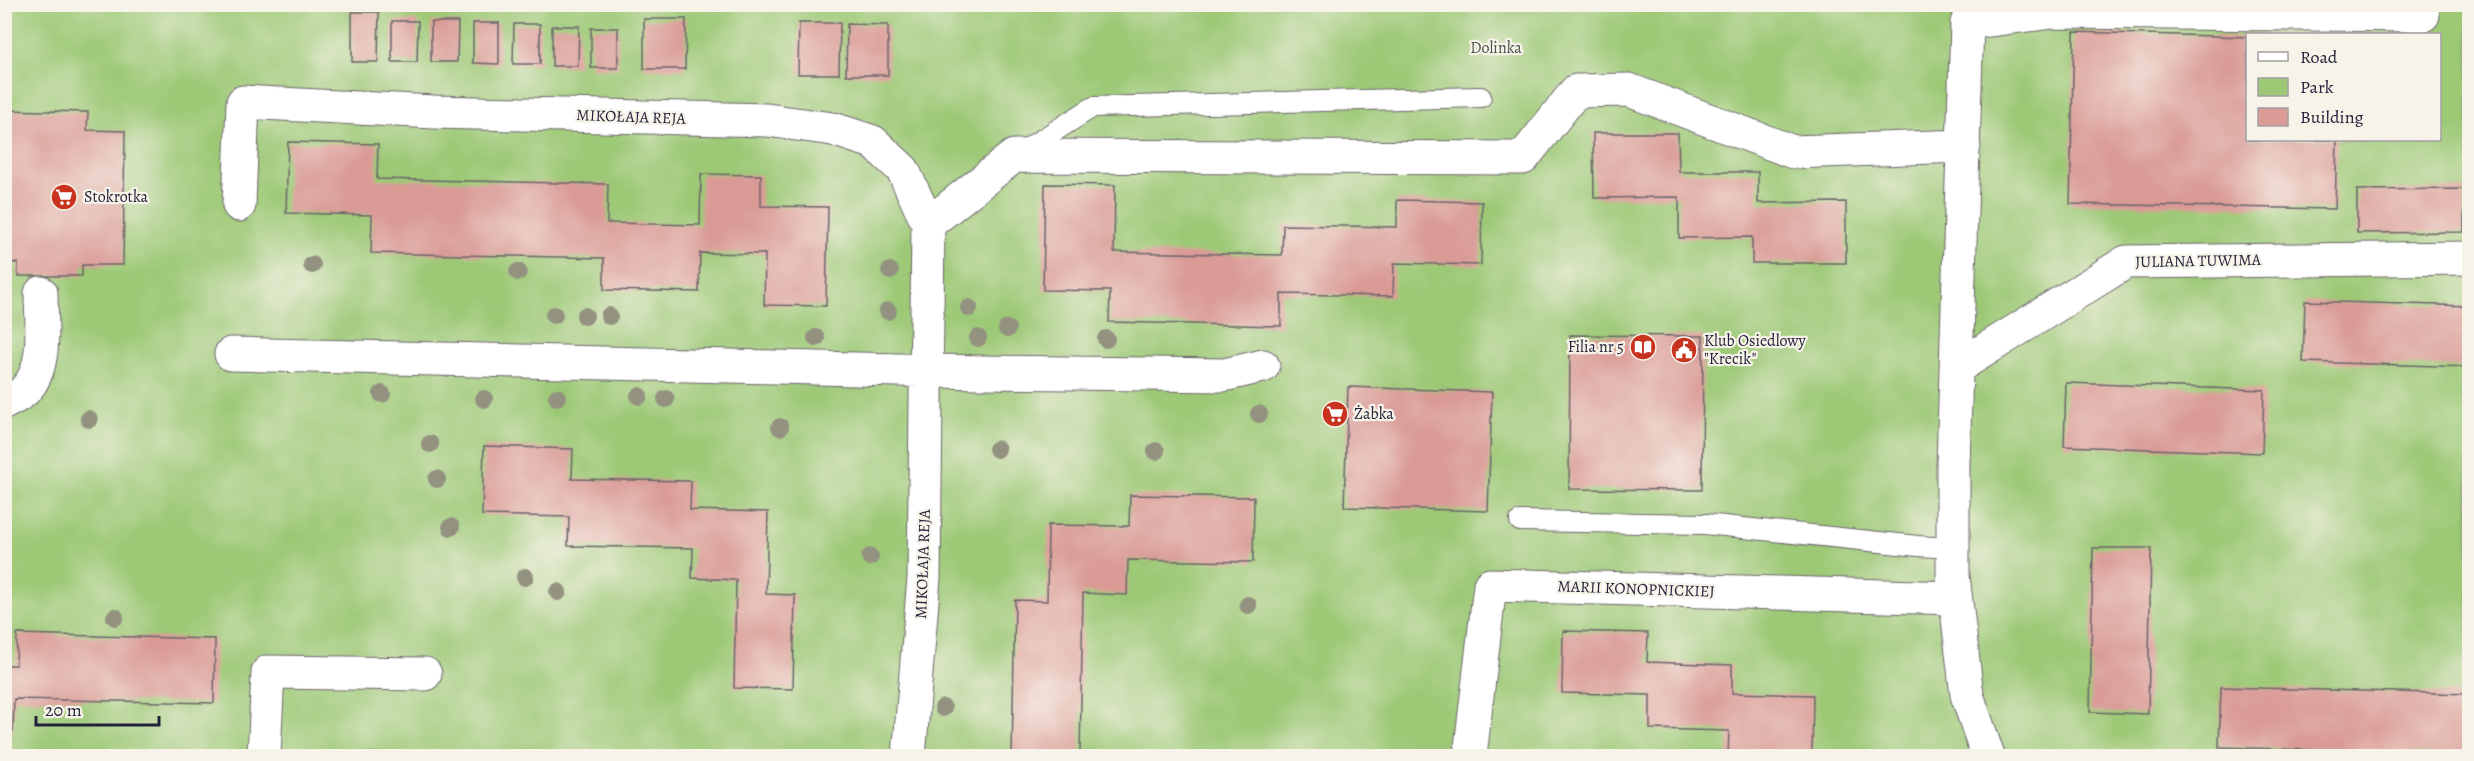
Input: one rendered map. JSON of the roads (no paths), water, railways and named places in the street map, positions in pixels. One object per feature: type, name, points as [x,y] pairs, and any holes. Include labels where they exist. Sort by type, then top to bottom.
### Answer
[{"type":"street","points":[[1988,756],[1967,695],[1955,598],[1953,548],[1966,23],[2052,12],[2423,15]]},
{"type":"street","points":[[928,224],[1014,156],[1523,158],[1576,91],[1629,90],[1793,152],[1964,146]]},
{"type":"street","name":"MIKOŁAJA REJA","points":[[239,205],[243,102],[434,112],[767,120],[833,129],[873,142],[903,170],[928,224],[924,578],[909,756]]},
{"type":"street","name":"JULIANA TUWIMA","points":[[1956,368],[2126,262],[2469,258]]},
{"type":"street","points":[[4,403],[24,392],[36,377],[40,347],[41,293]]},
{"type":"street","points":[[231,354],[928,371],[1224,375],[1263,366]]},
{"type":"street","name":"MARII KONOPNICKIEJ","points":[[1470,756],[1490,585],[1955,598]]},
{"type":"street","points":[[264,756],[267,672],[425,674]]},
{"type":"lane","points":[[1014,156],[1093,107],[1481,97]]},
{"type":"lane","points":[[1520,521],[1705,524],[1953,548]]},
{"type":"place","name":"Stokrotka","points":[[64,197]]},
{"type":"place","name":"Filia nr 5","points":[[1643,347]]},
{"type":"place","name":"Klub Osiedlowy \"Krecik\"","points":[[1684,350]]},
{"type":"place","name":"Żabka","points":[[1335,414]]},
{"type":"park label","name":"Dolinka","points":[[1496,48]]}]
